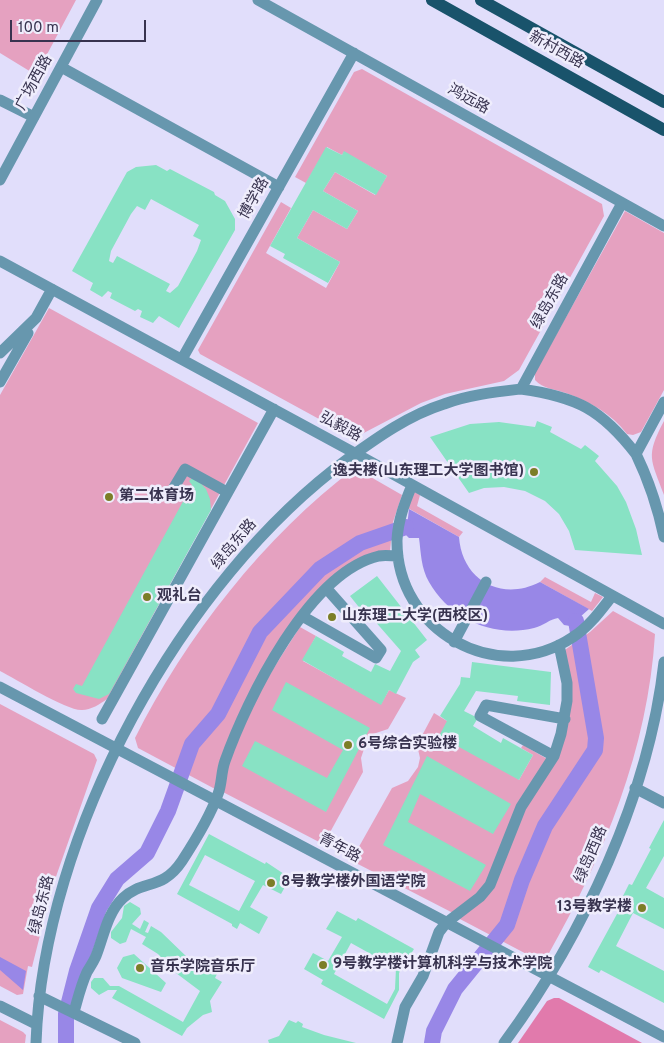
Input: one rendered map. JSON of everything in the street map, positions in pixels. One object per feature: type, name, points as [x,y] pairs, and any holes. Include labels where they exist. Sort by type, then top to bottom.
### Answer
[{"type":"main road","name":"新村西路","points":[[432,0],[664,130]]},
{"type":"main road","name":"新村西路","points":[[481,0],[664,102]]},
{"type":"street","name":"广场西路","points":[[0,180],[97,0]]},
{"type":"street","name":"鸿远路","points":[[258,0],[664,226]]},
{"type":"street","name":"博学路","points":[[182,359],[354,54]]},
{"type":"street","points":[[62,67],[279,187]]},
{"type":"street","points":[[0,100],[34,117]]},
{"type":"street","name":"绿岛东路","points":[[36,1043],[39,996],[50,936],[64,882],[97,791],[117,749],[174,648],[236,566],[270,526],[300,497],[355,453],[407,420],[443,404],[488,393],[521,389],[622,203]]},
{"type":"street","name":"弘毅路","points":[[0,261],[355,453],[664,624]]},
{"type":"street","points":[[0,382],[52,289]]},
{"type":"street","points":[[0,353],[36,318]]},
{"type":"street","points":[[521,389],[565,397],[602,416],[618,432],[636,454],[647,477],[660,514],[664,537]]},
{"type":"street","points":[[636,454],[664,402]]},
{"type":"street","points":[[102,719],[274,409]]},
{"type":"street","points":[[173,489],[185,468],[228,492]]},
{"type":"street","points":[[412,485],[399,522],[398,556],[413,600],[431,624],[454,642],[499,656],[527,655],[559,645],[574,637],[587,626],[612,596]]},
{"type":"street","points":[[74,1012],[81,987],[96,957],[114,909],[124,897],[142,888],[162,882],[172,874],[215,801],[224,764],[244,715],[278,650],[302,616],[341,576],[360,564],[380,556],[398,556]]},
{"type":"street","points":[[454,642],[486,582]]},
{"type":"street","points":[[302,616],[376,658],[381,650],[327,589]]},
{"type":"street","points":[[397,1043],[404,1007],[422,976],[439,932],[446,923],[480,897],[490,885],[521,807],[554,756],[564,719],[567,684],[559,645]]},
{"type":"street","name":"绿岛西路","points":[[504,1043],[548,976],[576,926],[600,876],[635,788],[654,724],[664,662]]},
{"type":"street","name":"青年路","points":[[0,688],[664,1037]]},
{"type":"street","points":[[554,756],[480,716],[486,705],[564,719]]},
{"type":"street","points":[[635,788],[664,803]]},
{"type":"street","points":[[39,996],[136,1043]]},
{"type":"street","points":[[0,1006],[36,1024]]},
{"type":"shaded area","points":[[0,0],[76,0],[36,75],[0,53]]},
{"type":"shaded area","points":[[362,69],[602,204],[604,216],[519,370],[504,381],[445,394],[421,403],[358,436],[352,437],[200,354],[198,350],[281,202],[291,208],[266,253],[326,288],[340,262],[297,238],[313,210],[347,229],[358,211],[323,191],[335,172],[375,195],[387,176],[344,152],[342,155],[327,147],[306,183],[295,177],[354,72]]},
{"type":"shaded area","points":[[625,211],[664,233],[664,390],[641,432],[633,435],[627,434],[607,414],[592,404],[566,393],[545,387],[535,380],[535,373]]},
{"type":"shaded area","name":"第二体育场","points":[[49,308],[258,423],[107,699],[85,710],[75,709],[41,694],[0,671],[0,395]]},
{"type":"shaded area","points":[[664,421],[664,495],[653,465],[652,451]]},
{"type":"shaded area","points":[[355,468],[402,495],[393,522],[390,551],[356,563],[281,640],[215,789],[138,748],[135,738],[155,700],[203,626],[230,591],[290,524]]},
{"type":"shaded area","points":[[413,491],[420,495],[417,506],[463,532],[459,537],[406,507]]},
{"type":"shaded area","points":[[409,509],[459,537],[467,565],[486,583],[498,588],[511,589],[525,588],[540,582],[589,609],[570,626],[564,625],[558,618],[537,627],[519,630],[488,628],[474,623],[448,606],[426,577],[419,538],[409,538],[406,535]]},
{"type":"shaded area","points":[[545,577],[591,602],[595,593],[603,597],[592,611],[540,582]]},
{"type":"shaded area","points":[[613,611],[655,634],[651,677],[643,719],[633,760],[605,840],[548,955],[536,959],[458,918],[477,905],[527,805],[554,765],[564,740],[562,652],[590,632]]},
{"type":"shaded area","points":[[300,627],[316,636],[303,661],[381,704],[389,690],[406,698],[388,729],[373,734],[367,740],[361,758],[363,772],[328,836],[330,841],[324,838],[321,843],[221,791],[234,747],[253,705]]},
{"type":"shaded area","points":[[0,704],[94,754],[97,760],[52,888],[32,967],[28,966],[23,994],[17,995],[0,986]]},
{"type":"shaded area","points":[[434,713],[447,721],[519,780],[533,755],[521,748],[523,745],[549,760],[483,891],[453,913],[354,862],[357,856],[351,852],[356,852],[392,788],[408,781],[418,767],[420,758],[417,745]]},
{"type":"shaded area","points":[[0,957],[26,971],[23,990],[0,970]]},
{"type":"shaded area","points":[[559,998],[642,1043],[518,1043],[547,1001]]},
{"type":"shaded area","points":[[0,1020],[23,1032],[26,1035],[25,1043],[0,1043]]},
{"type":"building","points":[[326,147],[342,155],[344,151],[387,176],[376,195],[335,172],[323,191],[358,211],[347,229],[313,210],[297,238],[340,262],[328,283],[283,258],[285,254],[270,246]]},
{"type":"building","points":[[156,165],[167,171],[170,169],[214,192],[215,195],[225,201],[235,219],[235,230],[179,328],[159,316],[153,323],[140,317],[142,311],[138,309],[135,311],[110,298],[112,293],[108,291],[102,297],[90,290],[93,283],[72,271],[127,172],[136,167]],"holes":[[[151,199],[199,225],[193,236],[201,240],[197,251],[178,286],[170,293],[166,291],[170,284],[117,256],[113,263],[109,261],[111,251],[131,214],[137,206],[145,210]]]},
{"type":"building","points":[[537,421],[552,427],[550,432],[581,449],[585,445],[599,456],[595,461],[617,486],[626,502],[636,529],[642,555],[575,550],[569,531],[559,514],[545,501],[525,491],[504,487],[484,488],[469,493],[430,437],[470,424],[499,422],[535,427]]},
{"type":"building","name":"观礼台","points":[[194,476],[206,489],[210,499],[211,510],[109,694],[99,699],[76,693],[73,689],[76,684],[82,686],[192,485],[189,481]]},
{"type":"building","points":[[377,576],[427,640],[415,650],[420,657],[413,662],[396,694],[389,690],[381,705],[302,660],[316,636],[344,652],[342,656],[371,672],[375,664],[390,671],[401,651],[373,619],[370,621],[350,596]]},
{"type":"building","points":[[472,662],[551,672],[550,705],[517,701],[518,696],[476,691],[464,711],[478,718],[473,726],[501,743],[503,738],[533,755],[519,780],[439,736],[447,721],[440,716],[460,684],[461,677],[470,678]]},
{"type":"building","name":"6号综合实验楼","points":[[286,682],[370,728],[326,812],[242,766],[255,741],[327,778],[343,750],[272,710]]},
{"type":"building","points":[[427,756],[511,804],[493,834],[420,794],[408,822],[486,865],[470,891],[383,845]]},
{"type":"building","name":"13号教学楼","points":[[664,820],[664,856],[646,888],[664,898],[664,929],[633,913],[616,946],[664,971],[664,1003],[601,970],[599,973],[588,967],[623,903],[620,902],[629,884],[632,885],[651,849],[649,848]]},
{"type":"building","name":"8号教学楼·外国语学院","points":[[209,834],[265,864],[266,862],[290,878],[281,894],[263,885],[250,907],[268,917],[259,934],[240,923],[237,929],[232,924],[177,894]],"holes":[[[205,855],[255,881],[239,911],[189,885]]]},
{"type":"building","points":[[130,902],[140,908],[141,914],[132,924],[140,929],[144,920],[149,923],[145,932],[148,933],[151,926],[161,932],[188,958],[210,974],[211,971],[217,974],[215,978],[222,982],[210,1001],[212,1012],[203,1015],[187,1028],[182,1036],[112,998],[117,990],[108,990],[99,995],[91,988],[91,982],[94,978],[103,978],[110,986],[119,986],[183,1022],[200,991],[176,973],[158,954],[142,944],[146,937],[131,929],[126,942],[120,944],[111,938],[111,932],[122,918],[124,906]]},
{"type":"building","name":"9号教学楼·计算机科学与技术学院","points":[[337,911],[356,921],[358,918],[414,949],[399,973],[399,990],[384,1019],[321,984],[323,980],[304,969],[313,953],[328,961],[342,937],[326,929]],"holes":[[[351,943],[396,968],[395,989],[387,1004],[334,974]]]},
{"type":"building","points":[[134,954],[166,983],[161,992],[122,978],[117,968],[123,957]]},
{"type":"building","points":[[289,1020],[296,1023],[298,1021],[303,1024],[302,1027],[324,1035],[356,1043],[269,1043],[268,1040],[279,1036]]},
{"type":"waterway","points":[[66,1043],[66,1014],[77,971],[99,908],[117,879],[147,853],[168,811],[192,744],[218,714],[260,632],[320,569],[360,543],[406,527]]},
{"type":"waterway","points":[[432,1043],[434,1031],[455,989],[507,925],[522,880],[545,826],[595,750],[596,738],[576,621]]},
{"type":"place","name":"逸夫楼(山东理工大学图书馆)","points":[[534,472]]},
{"type":"place","name":"第二体育场","points":[[109,497]]},
{"type":"place","name":"观礼台","points":[[147,597]]},
{"type":"place","name":"山东理工大学(西校区)","points":[[332,617]]},
{"type":"place","name":"6号综合实验楼","points":[[348,745]]},
{"type":"place","name":"8号教学楼·外国语学院","points":[[271,883]]},
{"type":"place","name":"13号教学楼","points":[[642,908]]},
{"type":"place","name":"9号教学楼·计算机科学与技术学院","points":[[323,965]]},
{"type":"place","name":"音乐学院音乐厅","points":[[140,968]]}]
